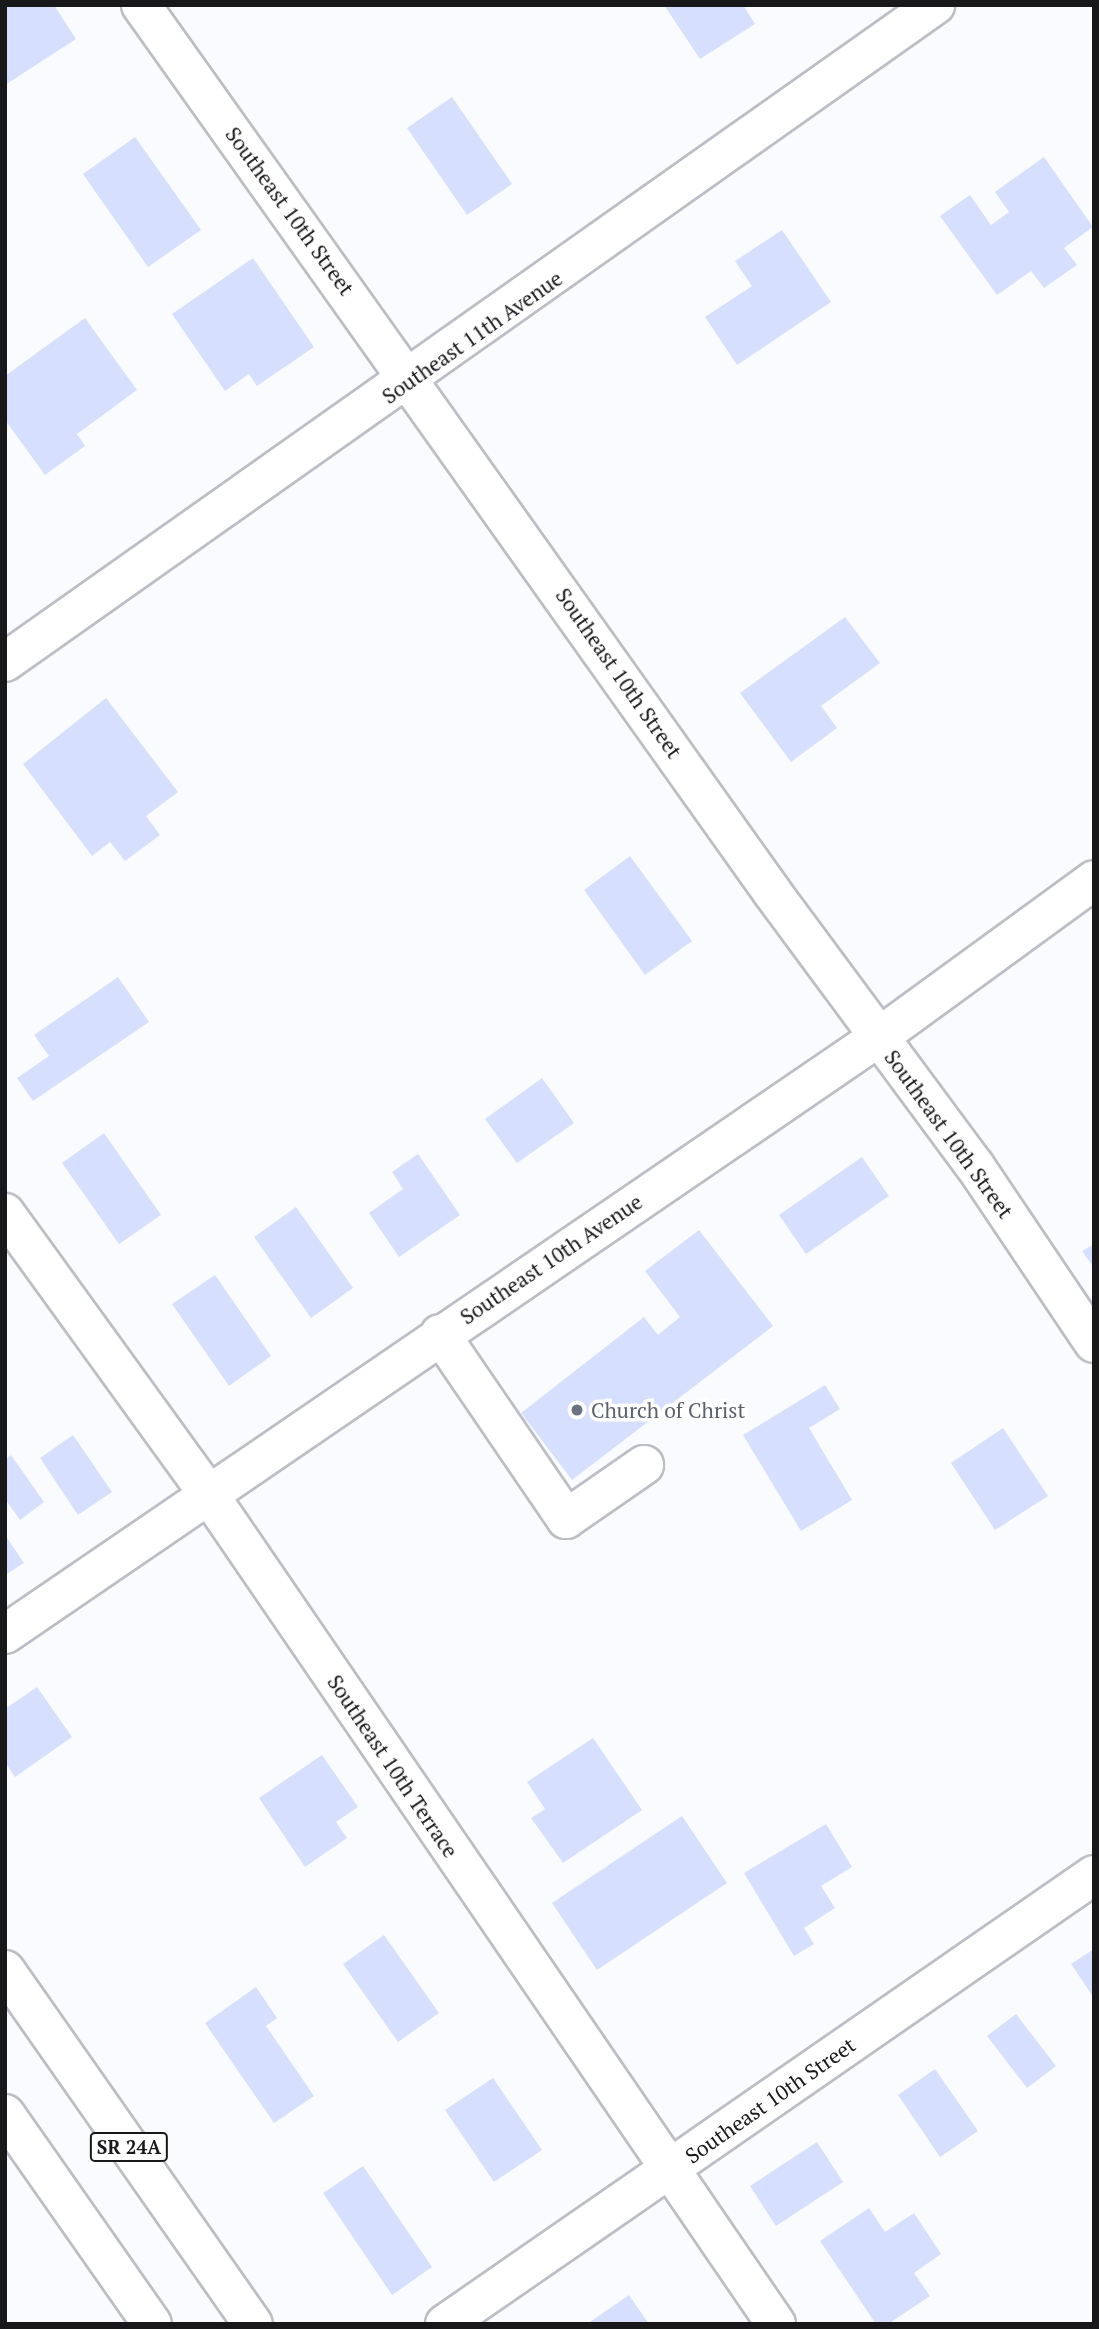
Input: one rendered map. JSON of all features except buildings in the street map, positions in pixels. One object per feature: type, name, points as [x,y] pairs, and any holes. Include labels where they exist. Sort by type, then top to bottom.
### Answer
[{"type":"main road","name":"Southeast 10th Street","points":[[141,5],[412,380],[1094,1343]]},
{"type":"main road","name":"Southeast 11th Avenue","points":[[5,662],[412,380],[936,5]]},
{"type":"main road","name":"Southeast 10th Avenue","points":[[5,1634],[207,1492],[879,1037],[1094,880]]},
{"type":"main road","name":"Southeast 10th Terrace","points":[[5,1213],[207,1492],[668,2171],[776,2324]]},
{"type":"main road","points":[[440,1334],[566,1519],[644,1465]]},
{"type":"main road","name":"Southeast 10th Street","points":[[445,2324],[1094,1875]]},
{"type":"main road","name":"SR 24A","points":[[5,1970],[253,2324]]},
{"type":"main road","points":[[5,2114],[152,2324]]},
{"type":"place","name":"Church of Christ","points":[[577,1410]]}]
